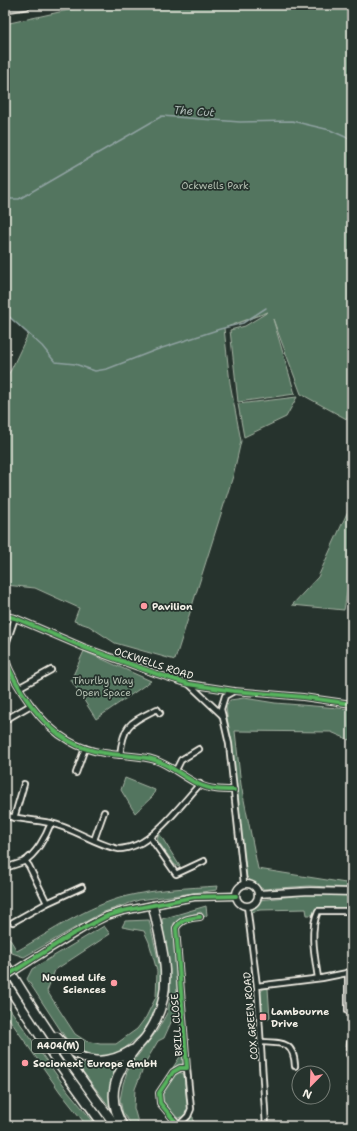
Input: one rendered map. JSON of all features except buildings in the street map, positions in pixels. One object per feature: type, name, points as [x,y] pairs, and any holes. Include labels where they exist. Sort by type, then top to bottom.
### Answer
[{"type":"highway","points":[[5,8],[26,5]]},
{"type":"highway","name":"A404(M)","points":[[123,1126],[114,1109],[113,1094],[120,1071],[155,1022],[162,1006],[165,990],[164,961],[153,906]]},
{"type":"highway","name":"A404(M)","points":[[5,963],[66,1058],[116,1126]]},
{"type":"highway","name":"A404(M)","points":[[5,982],[52,1054],[104,1126]]},
{"type":"highway","name":"A404(M)","points":[[34,1009],[64,1045],[83,1058],[98,1061],[111,1060],[136,1047]]},
{"type":"street","name":"OCKWELLS ROAD","points":[[5,616],[15,618],[157,674],[189,684],[234,691],[303,697],[352,704]]},
{"type":"street","points":[[5,646],[15,618]]},
{"type":"street","points":[[5,658],[8,667],[31,706],[51,727],[69,741],[85,748],[103,753],[156,760],[200,784],[214,789],[234,790]]},
{"type":"street","points":[[20,687],[51,670]]},
{"type":"street","points":[[189,684],[222,715]]},
{"type":"street","points":[[234,691],[225,696],[221,709],[229,744],[244,884]]},
{"type":"street","points":[[5,720],[31,706]]},
{"type":"street","points":[[120,755],[124,732],[130,724],[157,709],[160,713]]},
{"type":"street","points":[[76,773],[85,748]]},
{"type":"street","points":[[176,770],[181,760],[199,749]]},
{"type":"street","points":[[14,818],[24,784]]},
{"type":"street","points":[[5,816],[51,823],[73,830],[94,840],[120,849],[137,845],[150,837],[200,784]]},
{"type":"street","points":[[94,840],[104,812]]},
{"type":"street","points":[[5,868],[25,861],[40,845],[46,836],[51,823]]},
{"type":"street","points":[[150,837],[176,874],[204,861]]},
{"type":"street","points":[[25,861],[29,866],[47,903]]},
{"type":"street","points":[[244,884],[255,887],[258,894],[256,901],[247,906],[238,902],[236,896],[239,887],[244,884]]},
{"type":"street","points":[[13,922],[47,903],[82,887]]},
{"type":"street","points":[[258,894],[310,891],[352,892]]},
{"type":"street","points":[[5,977],[71,934],[107,916],[123,911],[194,897],[236,896]]},
{"type":"street","name":"COX GREEN ROAD","points":[[247,906],[261,1042],[266,1126]]},
{"type":"street","points":[[318,978],[314,932],[315,918],[318,911],[352,911]]},
{"type":"street","name":"BRILL CLOSE","points":[[187,1068],[180,1068],[173,1072],[159,1093],[160,1103],[179,1126],[188,1116],[191,1109],[176,928],[179,922],[200,916]]},
{"type":"street","points":[[256,986],[318,978],[350,972],[345,1003],[348,1012]]},
{"type":"street","points":[[261,1042],[282,1043],[290,1048],[295,1056],[295,1065]]},
{"type":"street","points":[[350,1043],[350,1051]]},
{"type":"green space","name":"Ockwells Park","points":[[91,5],[352,5],[352,422],[301,394],[273,319],[295,394],[238,402],[230,330],[245,326],[268,312],[224,328],[230,383],[241,441],[233,476],[175,660],[115,643],[89,626],[74,621],[79,608],[35,588],[5,585],[5,379],[11,370],[28,334],[5,313],[5,24]]},
{"type":"green space","points":[[297,397],[286,417],[244,437],[238,404]]},
{"type":"green space","points":[[352,502],[352,587],[348,587],[344,610],[292,605],[318,577]]},
{"type":"green space","name":"Thurlby Way Open Space","points":[[84,651],[151,681],[96,719],[71,680]]},
{"type":"green space","points":[[244,698],[275,703],[352,709],[352,741],[331,732],[235,731],[241,785],[258,869],[352,884],[352,888],[309,886],[263,889],[254,884],[246,876],[226,707],[230,700]]},
{"type":"green space","points":[[125,778],[155,790],[153,796],[135,813],[121,790]]},
{"type":"green space","points":[[159,833],[181,868],[175,865],[157,840]]},
{"type":"green space","points":[[218,886],[217,890],[139,900],[101,913],[24,957],[12,953],[5,942],[5,931],[17,951],[57,927],[98,906],[127,896],[161,890]]},
{"type":"green space","points":[[311,894],[352,895],[352,910],[317,909],[313,915],[307,915],[306,909],[260,910],[251,912],[253,906],[259,900]]},
{"type":"green space","points":[[206,906],[207,915],[204,917],[201,912],[183,917],[174,923],[173,929],[178,1007],[164,1038],[158,1041],[145,1063],[135,1089],[134,1108],[139,1126],[133,1126],[123,1114],[120,1100],[123,1084],[127,1072],[135,1059],[157,1031],[167,1013],[171,994],[162,919]]},
{"type":"green space","points":[[149,920],[161,971],[159,998],[151,1022],[141,1035],[119,1053],[106,1057],[91,1055],[79,1051],[67,1040],[27,979],[32,969],[104,926],[110,934],[55,970],[47,991],[75,1034],[86,1041],[100,1044],[116,1044],[137,1029],[146,1017],[156,997],[157,971],[149,942],[144,931],[122,927],[125,921]]},
{"type":"green space","points":[[264,988],[268,988],[270,1018],[261,1018],[259,994]]},
{"type":"green space","points":[[5,1002],[68,1091],[97,1126],[87,1126],[60,1092],[5,1013]]},
{"type":"green space","points":[[183,1052],[184,1060],[182,1066],[172,1069]]},
{"type":"green space","points":[[125,1055],[110,1095],[112,1110],[80,1068],[87,1061]]},
{"type":"green space","points":[[179,1072],[184,1074],[188,1110],[186,1114],[180,1118],[176,1118],[162,1100],[161,1095],[175,1073]]},
{"type":"green space","points":[[191,1116],[193,1117],[194,1126],[184,1126]]},
{"type":"waterway","name":"The Cut","points":[[5,199],[19,199],[162,116],[240,122],[292,121],[330,130],[352,140]]},
{"type":"waterway","points":[[5,313],[42,346],[55,362],[75,364],[95,371],[107,369],[156,350],[243,323],[266,308]]},
{"type":"cycle path","points":[[5,616],[15,618],[83,647],[189,684],[234,691],[303,697],[352,704]]},
{"type":"cycle path","points":[[5,658],[15,681],[31,705],[49,726],[69,741],[81,747],[99,752],[143,757],[155,760],[163,763],[199,785],[215,789],[234,790]]},
{"type":"cycle path","points":[[5,977],[71,935],[107,916],[123,911],[194,897],[236,896]]},
{"type":"cycle path","points":[[179,1126],[160,1103],[159,1093],[173,1072],[180,1068],[187,1068],[176,928],[183,921],[200,917]]},
{"type":"place","name":"Pavilion","points":[[144,606]]},
{"type":"place","name":"Noumed Life Sciences","points":[[114,983]]},
{"type":"place","name":"Lambourne Drive","points":[[263,1017]]},
{"type":"place","name":"Socionext Europe GmbH","points":[[25,1063]]}]
